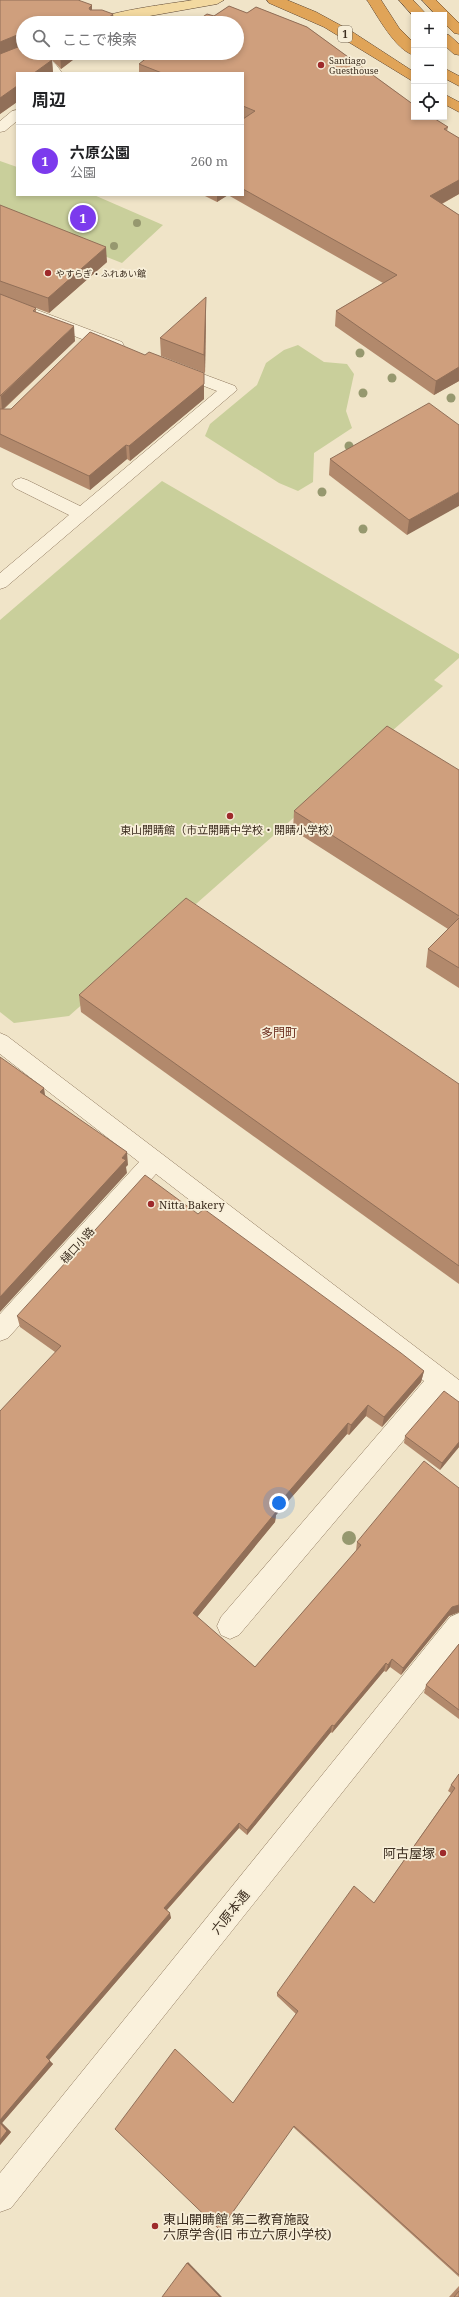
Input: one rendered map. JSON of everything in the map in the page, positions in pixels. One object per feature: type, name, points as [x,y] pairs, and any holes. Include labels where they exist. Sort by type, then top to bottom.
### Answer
[{"type":"highway","name":"1","points":[[274,0],[320,19],[411,76]]},
{"type":"highway","points":[[374,0],[394,31],[411,48]]},
{"type":"highway","points":[[406,0],[417,12]]},
{"type":"highway","points":[[429,0],[441,12]]},
{"type":"highway","points":[[447,18],[459,30]]},
{"type":"highway","points":[[447,41],[459,51]]},
{"type":"highway","points":[[447,74],[459,82]]},
{"type":"highway","points":[[447,100],[459,108]]},
{"type":"main road","points":[[122,16],[217,0]]},
{"type":"street","points":[[38,60],[47,64],[54,72]]},
{"type":"street","points":[[0,128],[16,115]]},
{"type":"street","points":[[0,301],[85,342],[127,350]]},
{"type":"street","points":[[0,583],[229,390],[164,364]]},
{"type":"street","points":[[21,484],[81,514]]},
{"type":"street","points":[[0,1042],[154,1162],[450,1387],[230,1626]]},
{"type":"street","name":"樋口小路","points":[[0,1330],[154,1162]]},
{"type":"street","name":"六原本通","points":[[0,2197],[459,1626]]},
{"type":"green space","points":[[0,161],[16,167],[16,196],[96,196],[163,225],[122,263],[41,231],[0,211]]},
{"type":"green space","points":[[298,345],[324,362],[347,364],[354,374],[346,411],[352,428],[314,453],[313,482],[298,491],[279,483],[205,436],[210,424],[257,385],[266,363],[284,350]]},
{"type":"green space","points":[[162,481],[459,654],[459,658],[434,680],[443,686],[69,1016],[14,1023],[0,1012],[0,620]]},
{"type":"building","points":[[0,0],[78,0],[92,5],[89,8],[90,10],[102,10],[113,14],[111,16],[16,16],[16,35],[0,42]]},
{"type":"building","points":[[229,6],[247,13],[256,7],[307,27],[411,103],[411,120],[437,120],[448,127],[444,129],[459,138],[459,180],[430,196],[459,215],[459,367],[436,381],[336,311],[397,275],[244,190],[244,118],[255,111],[244,106],[244,72],[159,72],[139,64],[144,60],[244,60],[244,16],[214,16]]},
{"type":"building","points":[[16,48],[16,60],[52,60],[35,72],[16,72],[16,87],[0,98],[0,54]]},
{"type":"building","name":"やすらぎ・ふれあい館","points":[[0,205],[106,247],[48,298],[0,281]]},
{"type":"building","points":[[0,294],[36,308],[33,311],[74,326],[0,396]]},
{"type":"building","points":[[206,297],[204,355],[160,338]]},
{"type":"building","points":[[90,332],[145,355],[149,352],[204,373],[204,384],[129,446],[126,445],[89,476],[0,434],[0,409],[11,409]]},
{"type":"building","points":[[429,403],[459,425],[459,492],[409,520],[330,459]]},
{"type":"building","points":[[387,726],[459,770],[459,916],[294,811]]},
{"type":"building","points":[[186,898],[459,1084],[459,1266],[79,995]]},
{"type":"building","points":[[459,918],[459,968],[428,949]]},
{"type":"building","points":[[0,1057],[44,1088],[40,1092],[127,1152],[122,1158],[126,1160],[0,1297]]},
{"type":"building","points":[[145,1175],[198,1214],[204,1209],[424,1371],[384,1417],[368,1405],[351,1425],[348,1423],[273,1510],[276,1512],[193,1613],[255,1667],[361,1545],[357,1542],[424,1461],[459,1488],[459,1605],[452,1607],[403,1668],[392,1659],[388,1665],[386,1663],[334,1726],[332,1725],[247,1830],[239,1823],[164,1908],[170,1913],[46,2057],[50,2061],[0,2120],[0,1411],[61,1346],[17,1316]]},
{"type":"building","points":[[444,1391],[459,1402],[459,1442],[442,1463],[405,1436]]},
{"type":"building","points":[[459,1644],[459,1710],[426,1685]]},
{"type":"building","points":[[459,1774],[459,2275],[294,2126],[220,2230],[115,2129],[175,2049],[233,2103],[298,2011],[277,1993],[354,1886],[374,1903],[455,1788],[451,1785]]},
{"type":"building","points":[[0,2123],[7,2131],[0,2140]]},
{"type":"building","points":[[187,2263],[220,2297],[162,2297]]},
{"type":"building","points":[[459,2291],[459,2297],[454,2297]]},
{"type":"place","name":"Santiago Guesthouse","points":[[321,65]]},
{"type":"place","name":"六原公園","points":[[83,218]]},
{"type":"place","name":"やすらぎ・ふれあい館","points":[[48,273]]},
{"type":"place","name":"東山開睛館（市立開睛中学校・開睛小学校）","points":[[230,816]]},
{"type":"place","name":"Nitta Bakery","points":[[151,1204]]},
{"type":"place","name":"阿古屋塚","points":[[443,1853]]},
{"type":"place","name":"東山開睛館 第二教育施設 六原学舎(旧 市立六原小学校)","points":[[155,2226]]},
{"type":"district","name":"多門町","points":[[279,1032]]}]
